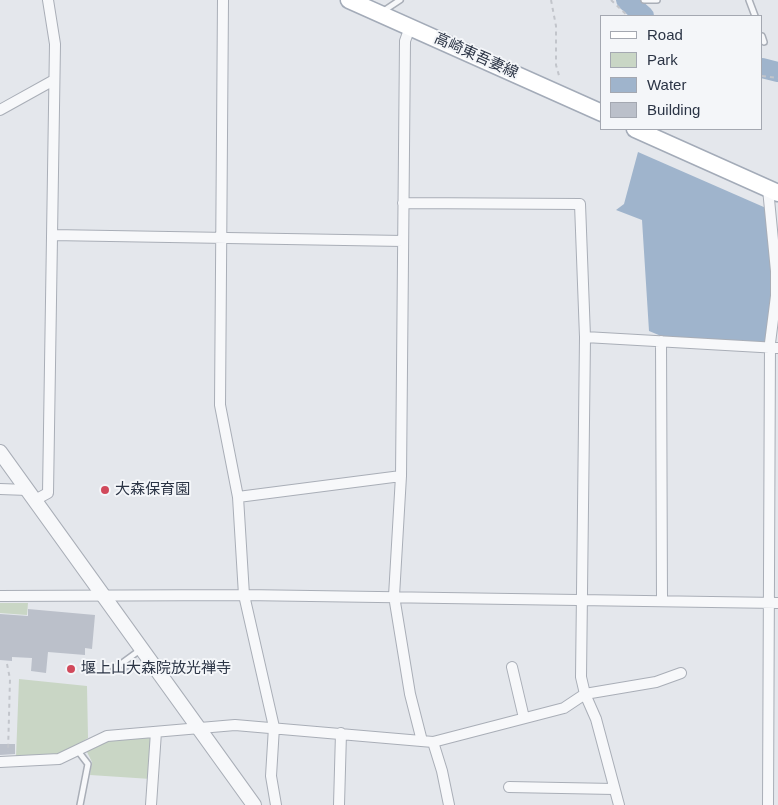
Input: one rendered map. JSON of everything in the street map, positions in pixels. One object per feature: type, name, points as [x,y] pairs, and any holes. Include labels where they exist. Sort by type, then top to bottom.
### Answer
[{"type":"main road","name":"高崎東吾妻線","points":[[349,0],[600,112]]},
{"type":"main road","points":[[638,130],[773,191]]},
{"type":"street","points":[[0,489],[32,495],[48,493],[55,44],[48,0]]},
{"type":"street","points":[[223,0],[220,405],[238,497],[244,595],[274,727],[272,776],[276,805]]},
{"type":"street","points":[[410,27],[405,41],[401,476],[394,596],[410,694],[422,741]]},
{"type":"street","points":[[0,110],[54,80]]},
{"type":"street","points":[[768,805],[774,603],[774,347],[776,271],[773,191]]},
{"type":"street","points":[[403,203],[580,204],[585,337],[580,599],[581,677],[585,694],[596,719],[619,805]]},
{"type":"street","points":[[52,235],[403,241]]},
{"type":"street","points":[[585,337],[774,347]]},
{"type":"street","points":[[661,341],[662,601]]},
{"type":"street","points":[[0,452],[254,805]]},
{"type":"street","points":[[238,497],[401,476]]},
{"type":"street","points":[[0,596],[394,596],[774,603]]},
{"type":"street","points":[[512,667],[524,718]]},
{"type":"street","points":[[4,762],[58,759],[107,736],[235,725],[433,742],[564,708],[585,694],[656,682],[681,673]]},
{"type":"street","points":[[151,805],[156,732]]},
{"type":"street","points":[[338,805],[341,733]]},
{"type":"street","points":[[433,742],[442,771],[449,805]]},
{"type":"street","points":[[509,787],[614,789]]},
{"type":"lane","points":[[380,14],[400,0]]},
{"type":"lane","points":[[644,0],[657,0]]},
{"type":"lane","points":[[749,0],[755,15]]},
{"type":"lane","points":[[114,669],[142,649]]},
{"type":"lane","points":[[78,750],[88,764],[80,805]]},
{"type":"path","points":[[551,0],[556,26],[556,65],[560,81]]},
{"type":"path","points":[[611,0],[627,15]]},
{"type":"path","points":[[763,76],[778,78]]},
{"type":"path","points":[[4,762],[10,679],[7,664]]},
{"type":"green space","points":[[0,603],[28,603],[27,615],[0,613]]},
{"type":"green space","points":[[19,679],[87,686],[88,738],[69,750],[58,754],[16,757]]},
{"type":"green space","points":[[152,737],[151,779],[90,775],[92,762],[86,750],[107,739]]},
{"type":"water","points":[[638,152],[766,208],[773,269],[773,299],[766,341],[762,344],[666,338],[649,331],[642,220],[616,210],[624,204]]},
{"type":"building","points":[[28,609],[95,615],[92,649],[85,648],[85,655],[48,652],[46,673],[31,671],[32,658],[12,657],[12,661],[0,660],[0,614],[28,616]]},
{"type":"building","points":[[132,661],[137,667],[127,674],[122,669]]},
{"type":"building","points":[[0,744],[15,744],[15,754],[0,755]]},
{"type":"waterway","points":[[626,0],[643,15]]},
{"type":"waterway","points":[[763,68],[778,72]]},
{"type":"place","name":"大森保育園","points":[[105,490]]},
{"type":"place","name":"堰上山大森院放光禅寺","points":[[71,669]]}]
